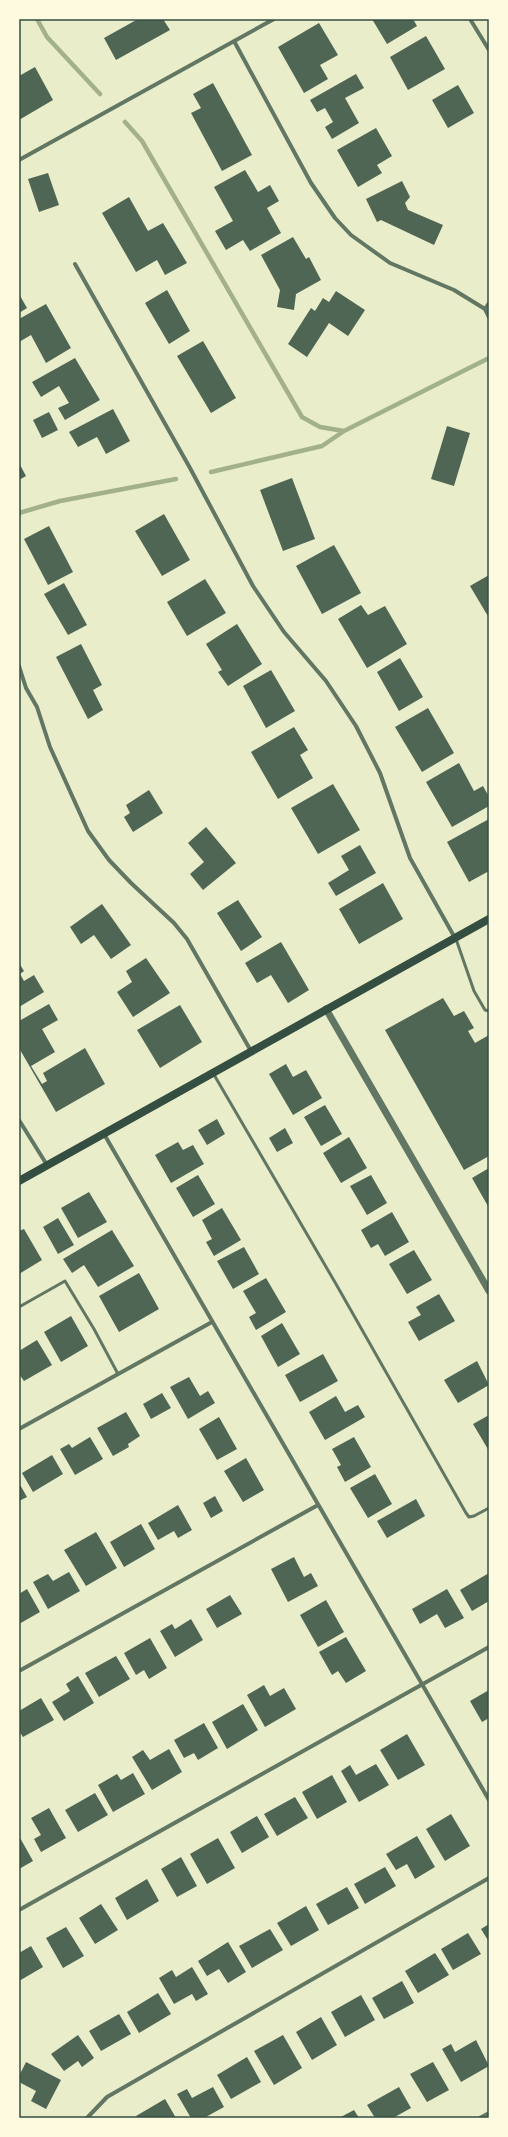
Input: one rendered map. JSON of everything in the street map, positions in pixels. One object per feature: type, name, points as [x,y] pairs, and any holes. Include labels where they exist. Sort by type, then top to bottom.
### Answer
[{"type":"main road","points":[[19,1181],[489,920]]},
{"type":"street","points":[[19,160],[274,19]]},
{"type":"street","points":[[470,19],[489,50]]},
{"type":"street","points":[[234,41],[310,183],[335,218],[357,240],[390,263],[441,284],[485,309],[489,317]]},
{"type":"street","points":[[75,264],[190,468],[253,586],[284,632],[326,681],[356,726],[380,773],[410,858],[455,938]]},
{"type":"street","points":[[485,309],[489,303]]},
{"type":"street","points":[[19,666],[26,688],[37,707],[50,747],[88,831],[109,860],[131,883],[174,923],[187,939],[252,1052]]},
{"type":"street","points":[[326,1010],[489,1290]]},
{"type":"street","points":[[19,1120],[47,1166]]},
{"type":"street","points":[[104,1134],[489,1800]]},
{"type":"street","points":[[19,1429],[212,1322]]},
{"type":"street","points":[[19,1671],[318,1505]]},
{"type":"street","points":[[19,1910],[489,1647]]},
{"type":"street","points":[[87,2118],[97,2105],[107,2097],[489,1878]]},
{"type":"street","points":[[480,2118],[489,2113]]},
{"type":"lane","points":[[455,938],[474,991],[485,1010],[489,1011]]},
{"type":"lane","points":[[213,1073],[243,1128],[336,1284],[466,1513],[469,1516],[474,1516],[489,1508]]},
{"type":"lane","points":[[19,1307],[64,1281],[94,1329],[118,1374]]},
{"type":"building","points":[[138,19],[163,19],[170,30],[116,60],[104,38]]},
{"type":"building","points":[[372,19],[413,19],[417,26],[387,44]]},
{"type":"building","points":[[319,23],[338,55],[320,65],[328,79],[304,93],[278,47]]},
{"type":"building","points":[[426,36],[445,69],[408,90],[390,57]]},
{"type":"building","points":[[35,67],[53,100],[19,120],[19,76]]},
{"type":"building","points":[[356,74],[364,88],[345,98],[359,123],[332,139],[325,127],[333,122],[325,108],[317,112],[310,100]]},
{"type":"building","points":[[213,83],[252,155],[222,171],[191,113],[201,108],[193,94]]},
{"type":"building","points":[[458,85],[474,113],[448,128],[432,100]]},
{"type":"building","points":[[376,128],[392,156],[377,165],[382,173],[358,187],[337,150]]},
{"type":"building","points":[[245,170],[258,192],[270,185],[279,201],[267,208],[281,233],[250,251],[243,240],[226,250],[215,231],[233,221],[214,187]]},
{"type":"building","points":[[48,173],[59,205],[39,212],[28,179]]},
{"type":"building","points":[[402,181],[410,197],[405,203],[408,210],[443,225],[434,245],[381,220],[377,222],[366,199]]},
{"type":"building","points":[[129,197],[148,231],[163,223],[187,263],[165,275],[157,260],[136,272],[102,213]]},
{"type":"building","points":[[293,237],[306,259],[309,257],[321,280],[296,294],[294,310],[277,307],[280,290],[261,255]]},
{"type":"building","points":[[167,290],[190,331],[169,344],[145,303]]},
{"type":"building","points":[[336,291],[365,310],[348,336],[329,323],[307,357],[288,344],[311,308],[315,311],[323,298],[329,302]]},
{"type":"building","points":[[19,294],[27,308],[19,313]]},
{"type":"building","points":[[46,304],[71,348],[46,363],[31,335],[19,342],[19,319]]},
{"type":"building","points":[[203,341],[236,398],[211,413],[177,356]]},
{"type":"building","points":[[75,358],[100,400],[65,420],[58,408],[69,403],[59,386],[41,397],[32,382]]},
{"type":"building","points":[[113,409],[130,441],[106,454],[97,437],[78,447],[69,432]]},
{"type":"building","points":[[49,412],[58,430],[42,438],[33,420]]},
{"type":"building","points":[[447,426],[470,433],[454,486],[431,479]]},
{"type":"building","points":[[19,463],[26,476],[19,480]]},
{"type":"building","points":[[292,478],[315,539],[283,551],[260,490]]},
{"type":"building","points":[[164,514],[190,560],[162,576],[135,531]]},
{"type":"building","points":[[49,526],[73,572],[48,585],[24,539]]},
{"type":"building","points":[[334,545],[361,593],[322,614],[296,566]]},
{"type":"building","points":[[489,575],[489,618],[470,586]]},
{"type":"building","points":[[205,579],[226,613],[187,636],[167,602]]},
{"type":"building","points":[[64,583],[87,625],[68,635],[44,594]]},
{"type":"building","points":[[361,605],[368,615],[385,606],[407,644],[367,668],[338,619]]},
{"type":"building","points":[[237,624],[262,664],[228,686],[218,672],[222,670],[206,644]]},
{"type":"building","points":[[81,644],[102,685],[93,690],[103,710],[88,719],[56,657]]},
{"type":"building","points":[[400,658],[423,697],[399,711],[377,672]]},
{"type":"building","points":[[271,670],[295,711],[266,728],[243,686]]},
{"type":"building","points":[[428,708],[454,753],[422,772],[395,727]]},
{"type":"building","points":[[294,727],[308,750],[300,755],[313,778],[278,799],[251,752]]},
{"type":"building","points":[[459,763],[474,791],[483,786],[489,797],[489,806],[452,827],[426,782]]},
{"type":"building","points":[[333,784],[360,830],[318,854],[291,808]]},
{"type":"building","points":[[149,790],[163,813],[133,832],[124,817],[130,813],[126,805]]},
{"type":"building","points":[[489,819],[489,871],[469,882],[447,842]]},
{"type":"building","points":[[206,827],[236,863],[203,890],[190,874],[204,862],[188,843]]},
{"type":"building","points":[[360,845],[376,873],[336,896],[328,883],[349,870],[341,856]]},
{"type":"building","points":[[383,883],[403,919],[359,944],[339,909]]},
{"type":"building","points":[[238,900],[262,937],[241,951],[217,913]]},
{"type":"building","points":[[102,904],[131,945],[111,959],[94,935],[81,944],[70,927]]},
{"type":"building","points":[[281,942],[309,990],[288,1003],[271,975],[257,983],[245,963]]},
{"type":"building","points":[[146,958],[170,993],[133,1017],[117,992],[132,982],[126,971]]},
{"type":"building","points":[[19,963],[24,971],[20,974],[24,981],[34,975],[44,992],[19,1007]]},
{"type":"building","points":[[443,998],[454,1016],[464,1011],[474,1028],[468,1031],[475,1043],[489,1035],[489,1156],[464,1170],[385,1030]]},
{"type":"building","points":[[49,1004],[58,1020],[42,1029],[55,1052],[31,1066],[42,1084],[47,1081],[43,1073],[85,1048],[105,1084],[56,1112],[19,1048],[19,1021]]},
{"type":"building","points":[[180,1005],[202,1042],[160,1068],[137,1030]]},
{"type":"building","points":[[286,1064],[293,1077],[306,1070],[322,1098],[293,1115],[269,1074]]},
{"type":"building","points":[[325,1105],[342,1134],[321,1146],[304,1117]]},
{"type":"building","points":[[217,1119],[225,1134],[207,1145],[198,1130]]},
{"type":"building","points":[[285,1128],[293,1143],[277,1152],[269,1138]]},
{"type":"building","points":[[349,1137],[367,1168],[341,1183],[323,1153]]},
{"type":"building","points":[[178,1142],[183,1150],[193,1145],[204,1164],[171,1183],[155,1155]]},
{"type":"building","points":[[489,1168],[489,1208],[472,1178]]},
{"type":"building","points":[[198,1175],[215,1204],[193,1217],[176,1188]]},
{"type":"building","points":[[371,1175],[387,1203],[367,1215],[350,1186]]},
{"type":"building","points":[[89,1192],[107,1222],[78,1238],[61,1208]]},
{"type":"building","points":[[222,1208],[241,1240],[214,1256],[206,1242],[212,1239],[202,1220]]},
{"type":"building","points":[[392,1212],[409,1242],[385,1256],[378,1244],[371,1248],[361,1230]]},
{"type":"building","points":[[58,1218],[74,1245],[58,1254],[43,1227]]},
{"type":"building","points":[[24,1229],[42,1260],[19,1274],[19,1231]]},
{"type":"building","points":[[112,1230],[134,1266],[98,1287],[84,1265],[72,1273],[63,1259]]},
{"type":"building","points":[[244,1247],[259,1274],[233,1289],[217,1261]]},
{"type":"building","points":[[414,1250],[432,1280],[407,1294],[389,1264]]},
{"type":"building","points":[[139,1273],[159,1309],[119,1332],[99,1296]]},
{"type":"building","points":[[266,1278],[286,1312],[256,1330],[249,1317],[256,1313],[243,1291]]},
{"type":"building","points":[[439,1294],[455,1321],[419,1341],[408,1322],[421,1315],[416,1307]]},
{"type":"building","points":[[71,1316],[88,1346],[61,1362],[44,1332]]},
{"type":"building","points":[[282,1323],[300,1354],[278,1367],[261,1336]]},
{"type":"building","points":[[37,1340],[52,1365],[24,1381],[19,1374],[19,1351]]},
{"type":"building","points":[[323,1354],[338,1381],[300,1402],[285,1375]]},
{"type":"building","points":[[477,1361],[489,1385],[458,1403],[444,1380]]},
{"type":"building","points":[[189,1377],[200,1396],[208,1391],[215,1403],[188,1419],[170,1387]]},
{"type":"building","points":[[162,1393],[171,1408],[151,1419],[143,1404]]},
{"type":"building","points":[[336,1396],[345,1412],[358,1405],[365,1417],[325,1440],[309,1412]]},
{"type":"building","points":[[126,1412],[140,1436],[128,1444],[129,1447],[113,1456],[97,1428]]},
{"type":"building","points":[[489,1415],[489,1451],[473,1424]]},
{"type":"building","points":[[219,1417],[237,1449],[217,1460],[199,1429]]},
{"type":"building","points":[[90,1437],[103,1459],[75,1475],[60,1449],[69,1444],[72,1448]]},
{"type":"building","points":[[354,1437],[371,1467],[345,1482],[337,1467],[341,1465],[332,1449]]},
{"type":"building","points":[[52,1455],[63,1474],[33,1492],[22,1473]]},
{"type":"building","points":[[246,1458],[264,1490],[243,1502],[224,1471]]},
{"type":"building","points":[[375,1474],[392,1504],[368,1518],[350,1488]]},
{"type":"building","points":[[19,1483],[27,1497],[19,1501]]},
{"type":"building","points":[[215,1496],[223,1511],[211,1518],[203,1503]]},
{"type":"building","points":[[416,1499],[425,1516],[387,1538],[377,1521]]},
{"type":"building","points":[[178,1505],[192,1530],[178,1538],[174,1531],[158,1540],[148,1523]]},
{"type":"building","points":[[141,1524],[155,1549],[124,1567],[110,1542]]},
{"type":"building","points":[[96,1532],[117,1568],[86,1586],[64,1550]]},
{"type":"building","points":[[294,1557],[304,1577],[311,1573],[318,1586],[288,1602],[271,1569]]},
{"type":"building","points":[[69,1572],[80,1591],[48,1609],[33,1582],[48,1574],[53,1581]]},
{"type":"building","points":[[489,1573],[489,1601],[472,1611],[460,1590]]},
{"type":"building","points":[[27,1589],[40,1612],[19,1624],[19,1594]]},
{"type":"building","points":[[447,1589],[464,1618],[445,1628],[437,1614],[420,1624],[412,1609]]},
{"type":"building","points":[[230,1595],[242,1614],[217,1628],[206,1609]]},
{"type":"building","points":[[326,1600],[344,1632],[318,1647],[300,1615]]},
{"type":"building","points":[[191,1619],[203,1640],[175,1657],[160,1631],[172,1624],[175,1629]]},
{"type":"building","points":[[346,1637],[366,1671],[346,1683],[338,1671],[332,1675],[319,1652]]},
{"type":"building","points":[[150,1638],[167,1668],[149,1679],[144,1670],[136,1675],[124,1653]]},
{"type":"building","points":[[116,1656],[130,1679],[99,1697],[85,1673]]},
{"type":"building","points":[[78,1676],[94,1703],[64,1721],[52,1702],[70,1691],[66,1684]]},
{"type":"building","points":[[264,1685],[270,1696],[284,1688],[296,1709],[265,1727],[247,1695]]},
{"type":"building","points":[[489,1690],[489,1718],[482,1722],[470,1701]]},
{"type":"building","points":[[41,1698],[54,1720],[23,1737],[19,1731],[19,1711]]},
{"type":"building","points":[[243,1704],[258,1730],[227,1749],[212,1722]]},
{"type":"building","points":[[204,1723],[218,1748],[198,1760],[194,1753],[184,1758],[174,1740]]},
{"type":"building","points":[[407,1734],[425,1765],[398,1780],[380,1750]]},
{"type":"building","points":[[169,1749],[182,1772],[152,1790],[132,1757],[143,1750],[150,1760]]},
{"type":"building","points":[[376,1764],[389,1785],[359,1802],[341,1771],[350,1765],[356,1775]]},
{"type":"building","points":[[133,1773],[145,1794],[113,1812],[98,1785],[117,1774],[121,1780]]},
{"type":"building","points":[[332,1775],[347,1802],[317,1819],[302,1792]]},
{"type":"building","points":[[95,1793],[108,1815],[78,1832],[65,1810]]},
{"type":"building","points":[[295,1797],[308,1818],[277,1836],[264,1814]]},
{"type":"building","points":[[49,1808],[66,1838],[41,1852],[34,1839],[41,1835],[31,1818]]},
{"type":"building","points":[[451,1814],[470,1846],[445,1861],[426,1829]]},
{"type":"building","points":[[257,1816],[269,1837],[242,1853],[230,1832]]},
{"type":"building","points":[[19,1836],[33,1861],[19,1869]]},
{"type":"building","points":[[417,1836],[435,1867],[415,1879],[407,1864],[396,1870],[386,1854]]},
{"type":"building","points":[[218,1838],[235,1868],[207,1884],[190,1854]]},
{"type":"building","points":[[181,1857],[197,1886],[177,1897],[161,1869]]},
{"type":"building","points":[[385,1867],[396,1886],[365,1904],[354,1884]]},
{"type":"building","points":[[147,1879],[159,1901],[127,1920],[115,1898]]},
{"type":"building","points":[[347,1887],[359,1908],[328,1925],[316,1904]]},
{"type":"building","points":[[101,1904],[118,1930],[95,1944],[79,1918]]},
{"type":"building","points":[[306,1906],[319,1930],[291,1946],[277,1923]]},
{"type":"building","points":[[489,1924],[489,1942],[481,1929]]},
{"type":"building","points":[[66,1927],[84,1956],[63,1968],[46,1938]]},
{"type":"building","points":[[270,1929],[283,1950],[252,1968],[239,1946]]},
{"type":"building","points":[[468,1933],[481,1954],[453,1970],[441,1949]]},
{"type":"building","points":[[228,1942],[246,1972],[228,1983],[219,1969],[207,1976],[198,1961]]},
{"type":"building","points":[[31,1946],[43,1967],[19,1981],[19,1953]]},
{"type":"building","points":[[435,1953],[449,1975],[418,1993],[405,1971]]},
{"type":"building","points":[[192,1967],[208,1994],[196,2001],[192,1994],[174,2004],[159,1978],[172,1970],[176,1977]]},
{"type":"building","points":[[402,1981],[414,2003],[384,2019],[372,1998]]},
{"type":"building","points":[[158,1993],[171,2014],[139,2033],[127,2012]]},
{"type":"building","points":[[361,1995],[375,2020],[345,2037],[331,2012]]},
{"type":"building","points":[[119,2014],[131,2034],[101,2051],[89,2031]]},
{"type":"building","points":[[321,2017],[337,2045],[312,2060],[296,2032]]},
{"type":"building","points":[[78,2035],[94,2058],[82,2067],[78,2061],[64,2071],[51,2054]]},
{"type":"building","points":[[283,2035],[302,2068],[274,2085],[254,2051]]},
{"type":"building","points":[[476,2040],[489,2066],[461,2082],[442,2049],[451,2044],[455,2052]]},
{"type":"building","points":[[247,2057],[261,2082],[231,2099],[217,2075]]},
{"type":"building","points":[[26,2062],[61,2080],[46,2109],[31,2101],[36,2091],[19,2082],[19,2076]]},
{"type":"building","points":[[433,2062],[449,2090],[427,2102],[410,2074]]},
{"type":"building","points":[[213,2087],[224,2107],[204,2118],[191,2118],[177,2094],[187,2089],[192,2098]]},
{"type":"building","points":[[399,2087],[411,2108],[393,2118],[375,2118],[367,2105]]},
{"type":"building","points":[[165,2099],[176,2118],[138,2118],[136,2116]]},
{"type":"building","points":[[354,2110],[359,2118],[339,2118]]},
{"type":"waterway","points":[[37,19],[47,37],[100,94]]},
{"type":"waterway","points":[[125,122],[142,141],[302,417],[320,427],[344,431],[489,358]]},
{"type":"waterway","points":[[211,472],[322,446],[344,431]]},
{"type":"waterway","points":[[19,513],[60,501],[176,479]]}]
